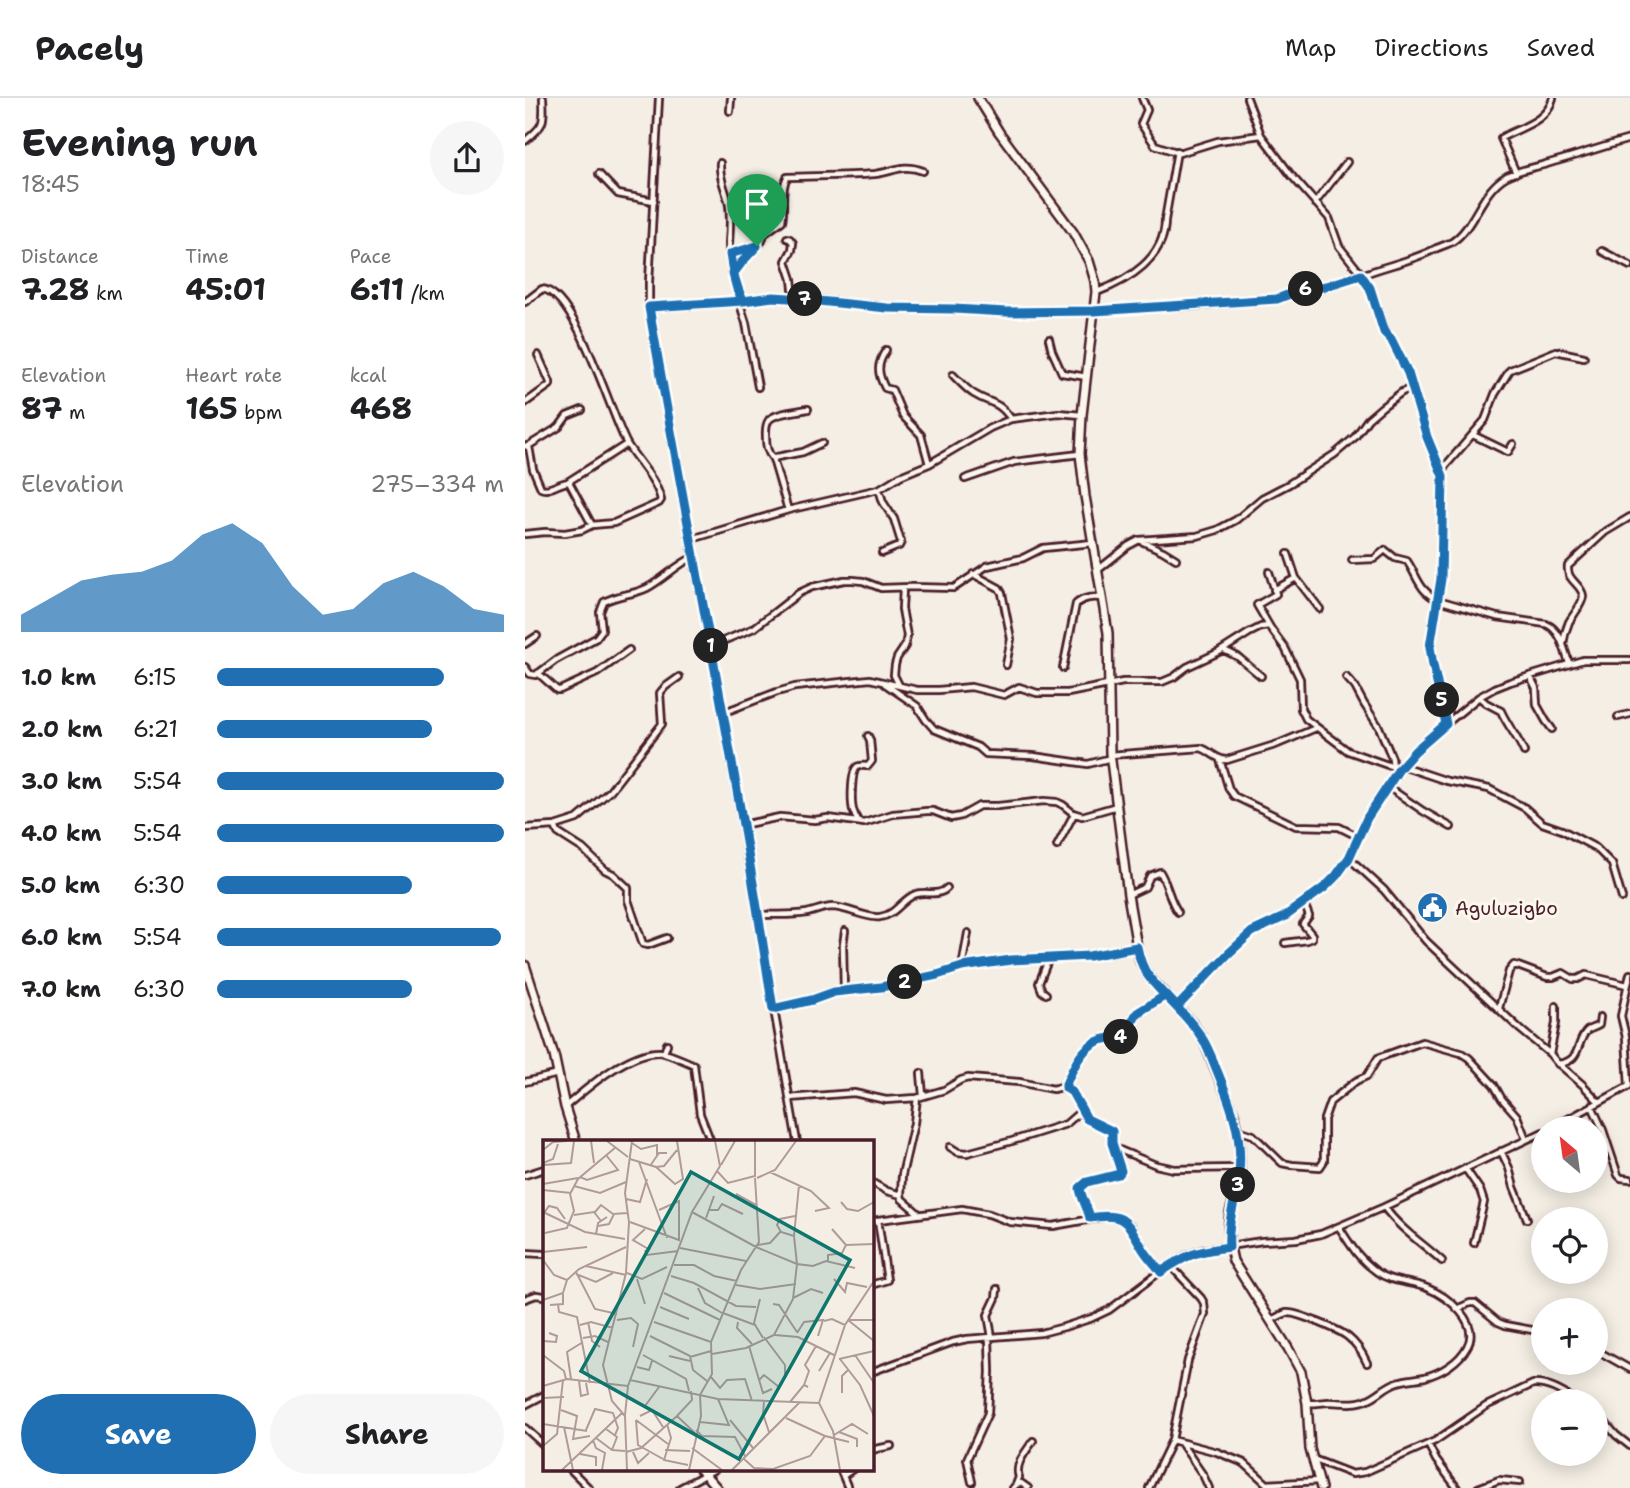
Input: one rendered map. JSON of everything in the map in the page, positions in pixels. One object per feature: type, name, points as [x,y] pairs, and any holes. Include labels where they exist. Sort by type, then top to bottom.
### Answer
[{"type":"main road","points":[[978,98],[999,132],[1082,247],[1093,271],[1096,292],[1080,454],[1108,633],[1111,756],[1137,947],[1140,961],[1148,976],[1197,1030],[1208,1049],[1235,1116],[1240,1168],[1230,1213],[1229,1247],[1233,1261],[1301,1372],[1312,1459],[1320,1485]]},
{"type":"main road","points":[[525,965],[554,1055],[575,1140]]},
{"type":"main road","points":[[702,1471],[717,1488]]},
{"type":"street","points":[[525,141],[542,125],[543,98]]},
{"type":"street","points":[[659,98],[649,307],[797,1140]]},
{"type":"street","points":[[730,111],[731,98]]},
{"type":"street","points":[[1142,98],[1147,110],[1141,124],[1151,142],[1158,147],[1182,153],[1218,141],[1261,135]]},
{"type":"street","points":[[1247,98],[1261,135],[1291,175],[1329,218],[1339,246],[1370,288],[1384,332],[1391,339],[1403,362],[1441,471],[1444,493],[1441,579],[1431,637],[1431,656],[1446,724]]},
{"type":"street","points":[[1516,173],[1501,138],[1541,118],[1551,107],[1553,98]]},
{"type":"street","points":[[649,307],[773,297],[887,308],[1006,312],[1094,311],[1277,299],[1425,255],[1452,242],[1463,231],[1496,184],[1507,176],[1630,139]]},
{"type":"street","points":[[1096,292],[1131,275],[1159,247],[1165,230],[1177,151]]},
{"type":"street","points":[[1315,203],[1347,162]]},
{"type":"street","points":[[720,163],[719,176],[726,192],[730,213],[733,274],[746,323],[758,387]]},
{"type":"street","points":[[733,274],[764,234],[782,220],[786,177],[876,174],[911,167],[923,171]]},
{"type":"street","points":[[599,174],[618,194],[654,201]]},
{"type":"street","points":[[787,238],[793,243],[786,261],[795,298]]},
{"type":"street","points":[[730,254],[757,246]]},
{"type":"street","points":[[1602,251],[1630,266]]},
{"type":"street","points":[[525,302],[535,293],[546,289],[554,294],[573,321],[598,372],[627,444],[661,500],[614,523],[592,525],[565,533],[525,534]]},
{"type":"street","points":[[1049,339],[1062,373],[1087,377]]},
{"type":"street","points":[[886,350],[878,366],[881,380],[885,388],[892,390],[903,416],[921,435],[929,464]]},
{"type":"street","points":[[1441,471],[1485,419],[1502,381],[1513,367],[1556,351],[1584,357]]},
{"type":"street","points":[[525,403],[541,393],[550,382],[538,355]]},
{"type":"street","points":[[953,375],[973,394],[996,404],[1011,419]]},
{"type":"street","points":[[1098,570],[1139,540],[1197,536],[1217,530],[1235,520],[1262,498],[1335,454],[1355,437],[1368,419],[1382,407],[1412,388]]},
{"type":"street","points":[[787,510],[773,459],[767,451],[766,426],[775,416],[808,409]]},
{"type":"street","points":[[582,410],[567,416],[559,427],[526,446],[542,489],[568,482],[627,444]]},
{"type":"street","points":[[692,539],[787,510],[879,489],[899,476],[929,464],[990,428],[1011,419],[1058,412],[1082,415]]},
{"type":"street","points":[[1473,435],[1508,452],[1513,444]]},
{"type":"street","points":[[773,459],[803,452],[822,443]]},
{"type":"street","points":[[965,479],[1014,462],[1080,454]]},
{"type":"street","points":[[568,482],[592,525]]},
{"type":"street","points":[[879,489],[883,502],[894,519],[901,542],[899,546],[882,553]]},
{"type":"street","points":[[1562,645],[1569,622],[1583,599],[1580,589],[1568,575],[1568,566],[1605,532],[1630,517]]},
{"type":"street","points":[[1139,540],[1176,559]]},
{"type":"street","points":[[711,646],[754,628],[799,593],[812,587],[853,580],[881,588],[954,588],[987,566],[1023,558],[1043,548],[1094,543]]},
{"type":"street","points":[[1352,560],[1374,559],[1385,550],[1397,559],[1407,561],[1419,584],[1438,600],[1497,617],[1554,626],[1569,663]]},
{"type":"street","points":[[1289,554],[1296,578],[1319,609]]},
{"type":"street","points":[[525,667],[531,675],[538,673],[600,636],[600,612],[604,602],[648,588],[694,556]]},
{"type":"street","points":[[1269,572],[1276,594],[1257,605],[1291,657],[1300,679],[1300,703],[1305,719],[1348,751],[1393,767],[1489,789],[1525,808],[1542,823],[1596,848],[1612,864],[1622,898]]},
{"type":"street","points":[[973,574],[999,588],[1002,593],[1011,639],[1006,665]]},
{"type":"street","points":[[1275,590],[1296,578]]},
{"type":"street","points":[[899,686],[894,671],[907,636],[902,608],[903,588]]},
{"type":"street","points":[[1063,668],[1076,604],[1092,597],[1103,598]]},
{"type":"street","points":[[722,713],[795,687],[870,679],[917,690],[971,687],[1005,695],[1019,687],[1037,694],[1068,693],[1123,682],[1162,682],[1249,633],[1269,626]]},
{"type":"street","points":[[525,644],[537,636]]},
{"type":"street","points":[[538,673],[560,690],[597,673],[629,650]]},
{"type":"street","points":[[1223,650],[1238,657],[1261,676]]},
{"type":"street","points":[[1177,1007],[1252,932],[1276,922],[1325,887],[1349,858],[1367,818],[1401,767],[1415,751],[1479,697],[1495,688],[1569,663],[1595,659],[1630,660]]},
{"type":"street","points":[[1530,676],[1537,688],[1536,699],[1540,712],[1552,729]]},
{"type":"street","points":[[525,828],[555,826],[581,817],[610,791],[660,727],[660,693],[679,677]]},
{"type":"street","points":[[1346,677],[1379,727],[1393,767]]},
{"type":"street","points":[[884,683],[917,706],[935,729],[978,747],[986,754],[1033,756],[1088,764],[1111,756],[1194,748],[1206,749],[1220,759],[1227,760],[1278,744],[1316,728]]},
{"type":"street","points":[[1479,697],[1486,704],[1501,711],[1524,752]]},
{"type":"street","points":[[1618,717],[1630,714]]},
{"type":"street","points":[[858,822],[852,801],[854,773],[856,768],[869,765],[872,761],[868,736]]},
{"type":"street","points":[[1220,759],[1229,789],[1234,796],[1296,826],[1339,827],[1359,838]]},
{"type":"street","points":[[1388,787],[1451,827]]},
{"type":"street","points":[[742,825],[780,817],[872,822],[893,814],[927,811],[955,818],[979,806],[1044,801],[1057,802],[1081,816],[1117,806]]},
{"type":"street","points":[[1057,846],[1074,814]]},
{"type":"street","points":[[555,826],[558,833],[583,849],[628,888],[628,900],[643,944],[648,946],[667,938]]},
{"type":"street","points":[[1349,858],[1378,884],[1426,941],[1599,1102]]},
{"type":"street","points":[[1128,895],[1145,887],[1150,876],[1160,872],[1172,905],[1178,912]]},
{"type":"street","points":[[757,915],[807,913],[828,907],[849,909],[879,918],[890,915],[912,896],[940,893],[947,888]]},
{"type":"street","points":[[1285,943],[1313,938],[1303,924],[1309,916],[1304,903]]},
{"type":"street","points":[[844,991],[845,931]]},
{"type":"street","points":[[962,967],[968,933]]},
{"type":"street","points":[[773,1009],[834,992],[881,987],[962,967],[1011,960],[1089,956],[1137,947]]},
{"type":"street","points":[[1046,994],[1039,983],[1049,958]]},
{"type":"street","points":[[1499,1008],[1509,971],[1514,965],[1547,978],[1563,973],[1573,979],[1586,975],[1627,985]]},
{"type":"street","points":[[1574,1116],[1629,1086],[1626,1037],[1621,1016],[1630,974]]},
{"type":"street","points":[[1066,1088],[1087,1048],[1101,1040],[1123,1037],[1137,1013],[1166,995]]},
{"type":"street","points":[[1550,1054],[1556,1023],[1556,1006]]},
{"type":"street","points":[[1560,1065],[1572,1059],[1588,1030],[1599,1025],[1600,1017]]},
{"type":"street","points":[[1238,1130],[1253,1135],[1282,1163],[1320,1167],[1324,1161],[1324,1119],[1330,1102],[1356,1081],[1367,1076],[1378,1058],[1422,1042],[1461,1053],[1469,1058],[1517,1116],[1527,1139]]},
{"type":"street","points":[[664,1053],[667,1044]]},
{"type":"street","points":[[565,1107],[591,1084],[627,1062],[648,1054],[664,1053],[694,1065],[701,1114],[710,1140]]},
{"type":"street","points":[[919,1214],[901,1195],[902,1175],[920,1097],[921,1073]]},
{"type":"street","points":[[525,1082],[559,1074]]},
{"type":"street","points":[[789,1098],[854,1093],[886,1100],[920,1097],[944,1090],[968,1078],[1019,1082],[1053,1089],[1066,1088],[1072,1092],[1087,1119],[1112,1131],[1112,1143],[1121,1173],[1087,1182],[1080,1188],[1090,1218]]},
{"type":"street","points":[[1592,1106],[1596,1116]]},
{"type":"street","points":[[950,1147],[962,1153],[1002,1144],[1066,1125],[1081,1111]]},
{"type":"street","points":[[873,1371],[953,1342],[1041,1333],[1092,1318],[1109,1310],[1185,1256],[1202,1250],[1321,1234],[1531,1137]]},
{"type":"street","points":[[1115,1147],[1143,1160],[1174,1169],[1240,1168]]},
{"type":"street","points":[[1608,1147],[1618,1175],[1630,1179]]},
{"type":"street","points":[[1501,1151],[1527,1219]]},
{"type":"street","points":[[1465,1168],[1480,1190],[1484,1202],[1474,1243]]},
{"type":"street","points":[[525,1175],[543,1169]]},
{"type":"street","points":[[873,1183],[901,1195]]},
{"type":"street","points":[[1384,1207],[1409,1234],[1442,1261]]},
{"type":"street","points":[[873,1284],[887,1280],[875,1221],[962,1209],[989,1214],[1010,1222],[1053,1226],[1109,1216],[1127,1222],[1161,1272]]},
{"type":"street","points":[[1307,1403],[1364,1401],[1389,1385],[1428,1377],[1463,1355],[1471,1337],[1467,1320],[1457,1309],[1428,1288],[1392,1280],[1378,1273],[1357,1255],[1339,1227]]},
{"type":"street","points":[[525,1252],[543,1254]]},
{"type":"street","points":[[1149,1488],[1172,1440],[1188,1360],[1205,1308],[1201,1298],[1170,1265]]},
{"type":"street","points":[[972,1482],[967,1459],[988,1413],[988,1315],[997,1289]]},
{"type":"street","points":[[525,1299],[543,1296]]},
{"type":"street","points":[[1457,1309],[1475,1303],[1498,1322],[1531,1330]]},
{"type":"street","points":[[1271,1320],[1290,1313],[1338,1331],[1355,1344],[1367,1363]]},
{"type":"street","points":[[1608,1356],[1630,1368]]},
{"type":"street","points":[[1312,1459],[1342,1471],[1357,1474],[1365,1472],[1428,1444],[1486,1406],[1533,1384],[1554,1389]]},
{"type":"street","points":[[525,1405],[543,1396]]},
{"type":"street","points":[[1608,1426],[1630,1446]]},
{"type":"street","points":[[525,1427],[543,1444]]},
{"type":"street","points":[[1172,1440],[1217,1452],[1244,1463],[1267,1484],[1320,1485]]},
{"type":"street","points":[[1014,1486],[1019,1477],[1018,1464],[1033,1441]]},
{"type":"street","points":[[1180,1442],[1209,1488]]},
{"type":"street","points":[[1428,1444],[1436,1460],[1457,1488]]},
{"type":"street","points":[[873,1450],[891,1446]]},
{"type":"street","points":[[571,1470],[589,1488]]},
{"type":"street","points":[[840,1470],[848,1488]]},
{"type":"street","points":[[843,1476],[852,1470]]},
{"type":"street","points":[[680,1488],[702,1471]]},
{"type":"street","points":[[1478,1488],[1499,1480],[1520,1482]]},
{"type":"street","points":[[1014,1486],[1021,1483],[1028,1488]]},
{"type":"place","name":"Aguluzigbo","points":[[1432,908]]},
{"type":"route","points":[[757,246],[730,254],[731,264],[733,274],[735,282],[743,301],[773,297],[887,308],[1006,312],[1094,311],[1277,299],[1361,275],[1370,288],[1384,332],[1391,339],[1408,373],[1427,437],[1443,476],[1441,579],[1430,647],[1446,724],[1399,769],[1367,818],[1349,858],[1325,887],[1284,917],[1259,928],[1242,940],[1177,1007],[1166,995],[1137,1013],[1123,1037],[1093,1043],[1082,1053],[1066,1084],[1087,1119],[1112,1131],[1112,1143],[1121,1171],[1119,1174],[1087,1182],[1080,1188],[1090,1218],[1109,1216],[1127,1222],[1161,1272],[1185,1256],[1202,1250],[1229,1247],[1230,1213],[1240,1168],[1235,1116],[1202,1037],[1192,1023],[1177,1007],[1166,995],[1148,976],[1140,961],[1137,947],[1072,958],[1011,960],[962,967],[908,982],[834,992],[773,1009],[649,307],[743,301],[733,274],[757,246]]}]
